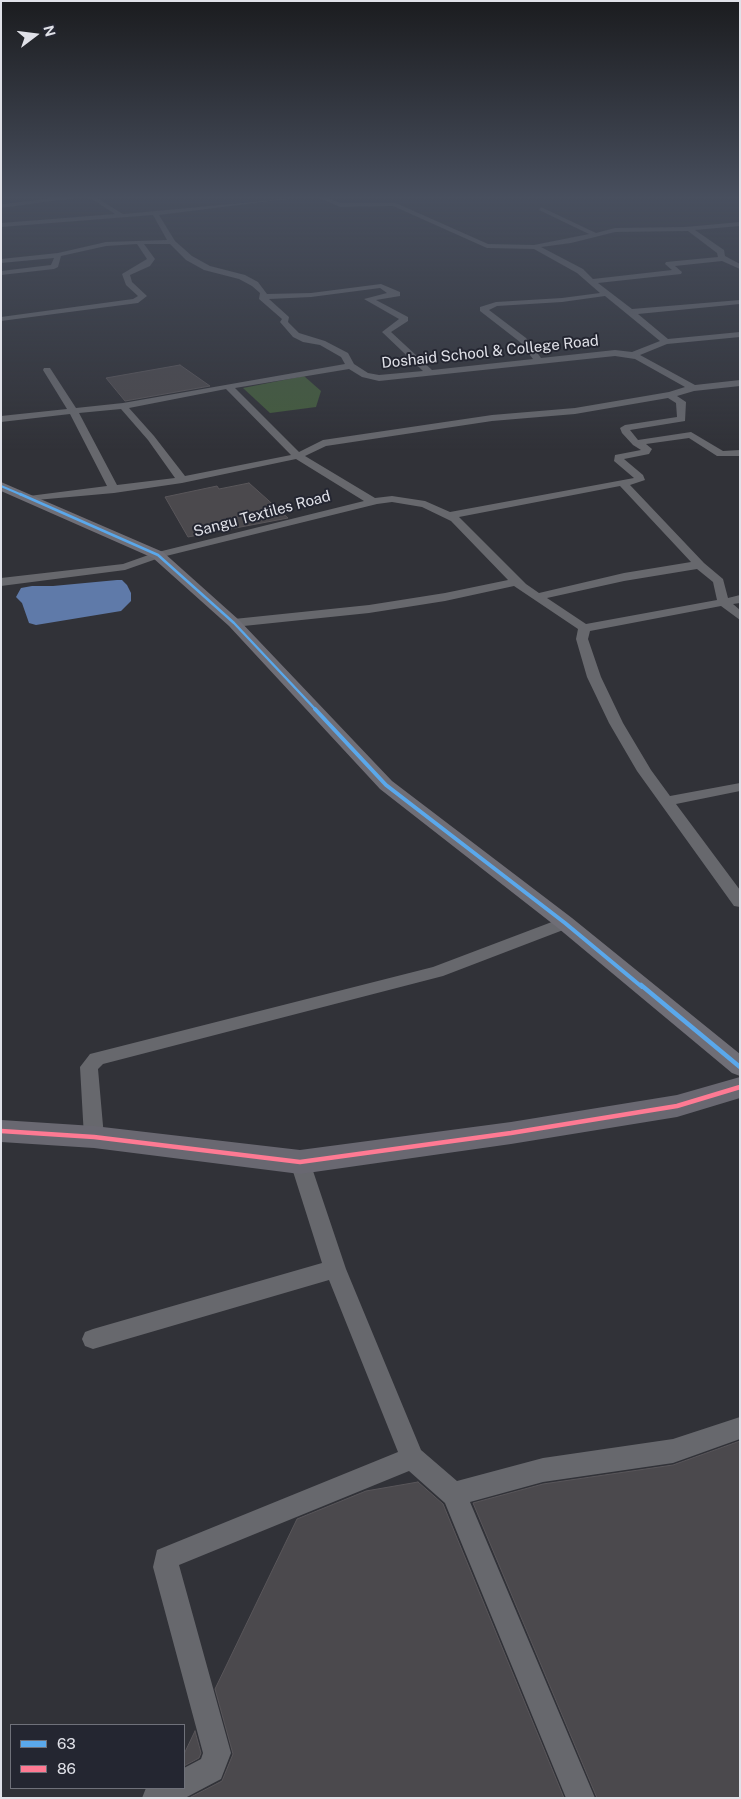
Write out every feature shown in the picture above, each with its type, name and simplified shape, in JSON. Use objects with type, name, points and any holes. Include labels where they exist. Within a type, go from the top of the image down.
[{"type":"highway","points":[[1,1131],[94,1137],[300,1162],[511,1133],[677,1106],[740,1087]]},
{"type":"main road","points":[[1,486],[158,555],[234,623],[386,785],[565,923],[740,1067]]},
{"type":"street","points":[[1,319],[135,301],[143,296],[129,282]]},
{"type":"street","name":"Doshaid School & College Road","points":[[250,282],[262,289],[264,295],[262,297],[282,314],[286,319],[284,322],[296,335],[322,343],[345,355],[350,366],[372,378],[432,374],[615,353],[632,355],[693,388]]},
{"type":"street","points":[[590,282],[631,312],[666,342]]},
{"type":"street","points":[[262,297],[311,294],[381,286],[396,295],[368,299],[406,319],[386,332],[432,374]]},
{"type":"street","points":[[539,362],[523,340],[483,309],[496,304],[562,300],[606,294]]},
{"type":"street","points":[[631,312],[740,302]]},
{"type":"street","points":[[632,355],[666,342],[740,334]]},
{"type":"street","points":[[1,419],[123,406],[289,375],[350,366]]},
{"type":"street","points":[[47,370],[73,411],[114,490]]},
{"type":"street","points":[[29,499],[114,490],[182,480],[298,456],[323,443],[492,418],[575,411],[670,395],[693,388],[709,388],[739,383]]},
{"type":"street","points":[[229,387],[298,456],[373,502]]},
{"type":"street","points":[[448,516],[640,480],[639,477],[618,461],[619,457],[645,452],[647,449],[636,443],[625,431],[625,428],[682,419],[681,402],[670,395]]},
{"type":"street","points":[[123,406],[151,438],[182,480]]},
{"type":"street","points":[[636,443],[691,434],[721,454],[740,453]]},
{"type":"street","points":[[622,483],[700,565],[719,580],[723,602],[740,616]]},
{"type":"street","name":"Sangu Textiles Road","points":[[1,582],[125,566],[158,555],[373,502],[392,499],[425,504],[455,519],[522,587],[584,628]]},
{"type":"street","points":[[537,597],[624,577],[677,567],[700,565]]},
{"type":"street","points":[[234,623],[369,609],[446,597],[510,583]]},
{"type":"street","points":[[740,599],[584,628],[582,639],[594,676],[616,723],[644,771],[740,902]]},
{"type":"street","points":[[666,801],[740,788]]},
{"type":"street","points":[[94,1137],[89,1067],[97,1059],[437,972],[565,923]]},
{"type":"street","points":[[300,1162],[335,1269],[412,1458],[454,1494],[581,1798]]},
{"type":"street","points":[[93,1339],[335,1269]]},
{"type":"street","points":[[454,1494],[543,1470],[674,1451],[740,1428]]},
{"type":"street","points":[[185,1782],[211,1769],[217,1753],[166,1567],[166,1559],[172,1554],[412,1458]]},
{"type":"street","points":[[156,1798],[173,1789]]},
{"type":"green space","points":[[304,376],[321,391],[316,407],[270,413],[243,388]]},
{"type":"water","points":[[122,580],[131,593],[131,601],[121,611],[36,625],[29,623],[22,603],[16,597],[21,588],[32,586]]},
{"type":"building","points":[[180,365],[210,386],[125,401],[106,378]]},
{"type":"building","points":[[249,483],[288,518],[188,537],[165,497],[217,486],[219,489]]},
{"type":"building","points":[[740,1441],[740,1798],[597,1798],[473,1503],[543,1484],[673,1465]]},
{"type":"building","points":[[418,1482],[443,1504],[564,1798],[189,1798],[222,1781],[233,1754],[215,1689],[297,1519],[366,1491]]},
{"type":"building","points":[[195,1731],[201,1753],[199,1758],[185,1765],[185,1752]]},
{"type":"transit line","name":"63","points":[[1,486],[158,555],[234,623],[386,785],[565,923],[740,1067]]},
{"type":"transit line","name":"86","points":[[1,1131],[94,1137],[300,1162],[511,1133],[677,1106],[740,1087]]}]
